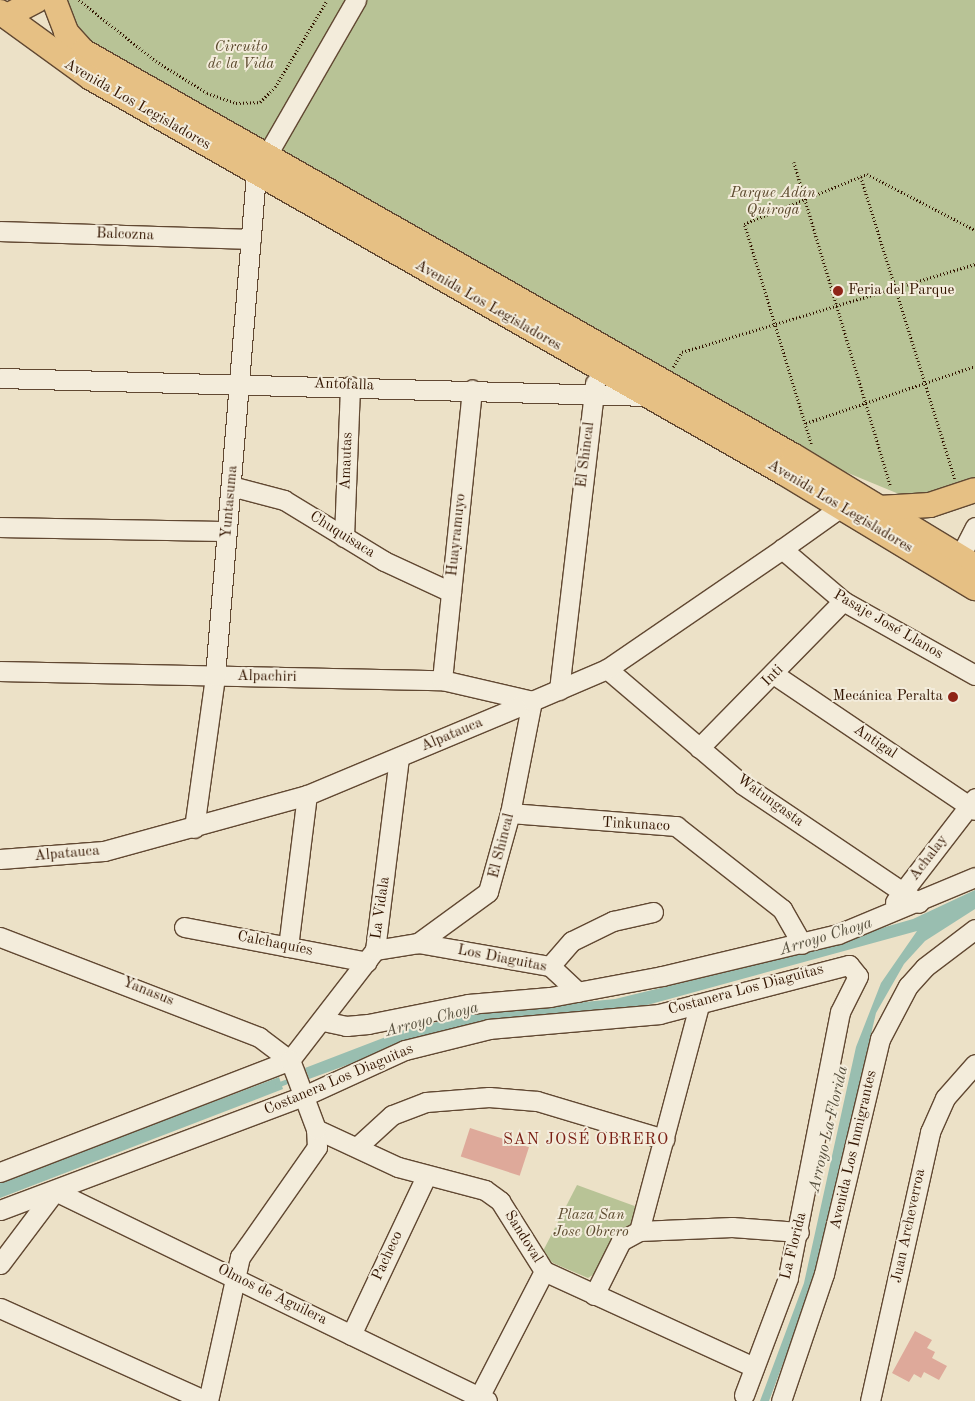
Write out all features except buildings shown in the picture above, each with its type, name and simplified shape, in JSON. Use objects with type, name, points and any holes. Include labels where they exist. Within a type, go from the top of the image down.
[{"type":"main road","points":[[3,17],[37,0]]},
{"type":"main road","name":"Avenida Los Legisladores","points":[[54,0],[66,32],[83,51],[261,165],[645,396],[846,499],[962,565]]},
{"type":"main road","name":"Avenida Los Legisladores","points":[[3,17],[58,58],[261,165],[689,397],[846,499],[879,508],[962,565],[975,588]]},
{"type":"main road","points":[[879,508],[930,505],[965,485]]},
{"type":"street","points":[[261,165],[356,0]]},
{"type":"street","name":"Yuntasuma","points":[[194,828],[215,676],[251,240],[261,165]]},
{"type":"street","name":"Balcozna","points":[[0,231],[251,240]]},
{"type":"street","name":"El Shincal","points":[[559,690],[593,394],[598,369]]},
{"type":"street","name":"Antofalla","points":[[0,378],[239,382],[689,397]]},
{"type":"street","name":"Amautas","points":[[344,537],[350,386]]},
{"type":"street","name":"Huayramuyo","points":[[442,680],[472,390]]},
{"type":"street","name":"Chuquisaca","points":[[231,486],[284,500],[344,537],[451,592]]},
{"type":"street","name":"Alpatauca","points":[[0,859],[104,851],[194,828],[307,795],[559,690],[607,669],[782,549],[846,499]]},
{"type":"street","points":[[0,526],[227,531]]},
{"type":"street","points":[[962,565],[975,527]]},
{"type":"street","name":"Pasaje José Llanos","points":[[782,549],[843,601],[975,675]]},
{"type":"street","name":"Inti","points":[[699,748],[775,674],[843,601]]},
{"type":"street","name":"Watungasta","points":[[607,669],[742,784],[919,903]]},
{"type":"street","name":"Alpachiri","points":[[0,671],[442,680],[532,701]]},
{"type":"street","name":"Antigal","points":[[775,674],[973,805]]},
{"type":"street","name":"El Shincal","points":[[371,956],[418,943],[488,892],[510,813],[532,701]]},
{"type":"street","name":"La Vidala","points":[[296,1077],[324,1021],[371,956],[399,758]]},
{"type":"street","points":[[288,947],[307,795]]},
{"type":"street","name":"Achalay","points":[[883,917],[973,805]]},
{"type":"street","name":"Tinkunaco","points":[[510,813],[676,826],[782,909],[802,944]]},
{"type":"street","points":[[324,1021],[346,1026],[368,1024],[468,1004],[578,992],[802,944],[883,917],[919,903],[975,877]]},
{"type":"street","points":[[550,966],[572,941],[613,921],[653,912]]},
{"type":"street","name":"Calchaquíes","points":[[184,927],[288,947],[371,956]]},
{"type":"street","name":"Avenida Los Inmigrantes","points":[[781,1401],[824,1274],[880,1039],[908,986],[925,967],[975,929]]},
{"type":"street","name":"Yanasus","points":[[0,937],[259,1037],[296,1077]]},
{"type":"street","name":"Los Diaguitas","points":[[418,943],[550,966],[578,992]]},
{"type":"street","name":"La Florida","points":[[744,1395],[788,1278],[840,1012],[858,976],[849,965],[836,966]]},
{"type":"street","name":"Costanera Los Diaguitas","points":[[0,1210],[55,1191],[296,1077],[489,1029],[619,1020],[699,1006],[836,966]]},
{"type":"street","points":[[639,1231],[699,1006]]},
{"type":"street","name":"Juan Archeverroa","points":[[870,1401],[930,1132],[946,1098],[975,1064]]},
{"type":"street","points":[[0,1172],[296,1077],[316,1129],[317,1147],[311,1160],[240,1257],[234,1276],[207,1401],[0,1308]]},
{"type":"street","points":[[357,1147],[392,1115],[426,1102],[489,1097],[536,1101],[664,1139]]},
{"type":"street","name":"Sandoval","points":[[316,1129],[426,1176],[485,1190],[500,1201],[544,1272],[754,1367]]},
{"type":"street","name":"Pacheco","points":[[351,1335],[426,1176]]},
{"type":"street","points":[[0,1264],[55,1191]]},
{"type":"street","name":"Olmos de Aguilera","points":[[55,1191],[234,1276],[481,1400]]},
{"type":"street","points":[[594,1295],[621,1242],[639,1231],[732,1227],[798,1232]]},
{"type":"street","points":[[481,1400],[544,1272]]},
{"type":"path","points":[[81,0],[156,61],[207,93],[236,103],[260,102],[275,87],[327,0]]},
{"type":"path","points":[[794,162],[892,487]]},
{"type":"path","points":[[812,446],[744,224],[867,174],[975,230]]},
{"type":"path","points":[[861,177],[925,383],[965,485]]},
{"type":"path","points":[[673,368],[682,352],[975,264]]},
{"type":"path","points":[[805,423],[975,366]]},
{"type":"green space","name":"Parque Adán Quiroga","points":[[66,0],[975,0],[975,478],[966,485],[911,499],[819,461],[96,48],[75,22]]},
{"type":"green space","name":"Plaza San Jose Obrero","points":[[577,1185],[640,1208],[634,1227],[600,1270],[588,1278],[553,1263],[542,1253]]},
{"type":"shaded area","points":[[975,890],[975,909],[925,941],[904,964],[876,1013],[812,1286],[769,1401],[760,1401],[804,1283],[856,1047],[881,983],[917,931],[618,1013],[407,1043],[309,1079],[305,1068],[404,1030],[474,1013],[615,999],[743,968],[913,919]]},
{"type":"shaded area","points":[[279,1077],[283,1089],[0,1198],[0,1182]]},
{"type":"waterway","name":"Arroyo Choya","points":[[277,1085],[293,1079]]},
{"type":"place","name":"Feria del Parque","points":[[838,291]]},
{"type":"place","name":"Mecánica Peralta","points":[[953,697]]},
{"type":"district","name":"SAN JOSÉ OBRERO","points":[[586,1140]]},
{"type":"park label","name":"Circuito de la Vida","points":[[241,56]]},
{"type":"water label","name":"Arroyo La Florida","points":[[829,1129]]}]
